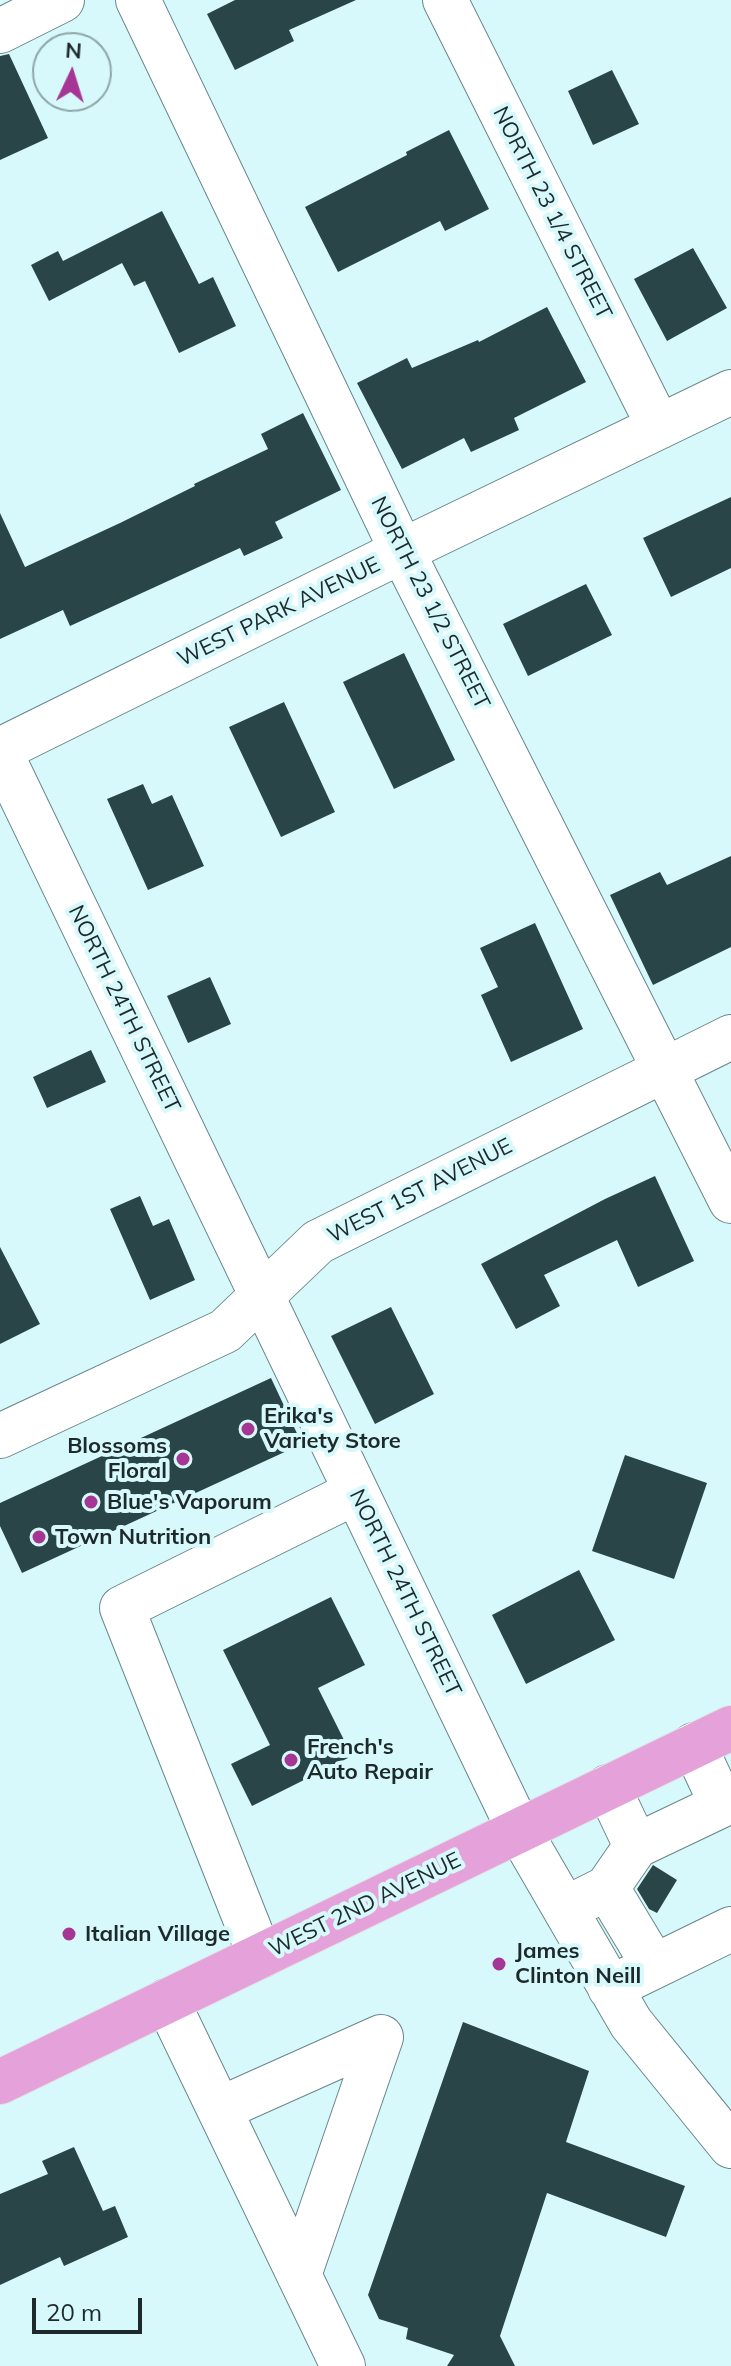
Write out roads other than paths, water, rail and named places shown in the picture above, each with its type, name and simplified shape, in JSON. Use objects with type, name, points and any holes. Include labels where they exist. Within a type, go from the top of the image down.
[{"type":"main road","name":"WEST 2ND AVENUE","points":[[0,2082],[713,1737]]},
{"type":"street","points":[[0,31],[62,0]]},
{"type":"street","name":"NORTH 23 1/2 STREET","points":[[138,0],[402,551],[731,1201]]},
{"type":"street","name":"NORTH 23 1/4 STREET","points":[[445,0],[659,427]]},
{"type":"street","name":"WEST PARK AVENUE","points":[[0,751],[731,392]]},
{"type":"street","name":"NORTH 24TH STREET","points":[[0,751],[14,819],[262,1297],[519,1830],[631,2023],[731,2146]]},
{"type":"street","name":"WEST 1ST AVENUE","points":[[0,1436],[225,1331],[318,1242],[731,1037]]},
{"type":"street","points":[[260,1956],[122,1608],[356,1492]]},
{"type":"street","points":[[565,1909],[607,1888],[636,1846],[726,1816],[713,1737]]},
{"type":"street","points":[[608,1787],[636,1846]]},
{"type":"street","points":[[607,1888],[654,1966]]},
{"type":"street","points":[[610,1988],[731,1929]]},
{"type":"street","points":[[167,2001],[343,2366]]},
{"type":"street","points":[[220,2109],[381,2037],[299,2275]]},
{"type":"place","name":"Erika's Variety Store","points":[[248,1429]]},
{"type":"place","name":"Blossoms Floral","points":[[183,1459]]},
{"type":"place","name":"Blue's Vaporum","points":[[91,1502]]},
{"type":"place","name":"Town Nutrition","points":[[39,1537]]},
{"type":"place","name":"French's Auto Repair","points":[[291,1760]]},
{"type":"place","name":"Italian Village","points":[[69,1934]]},
{"type":"place","name":"James Clinton Neill","points":[[499,1964]]}]
